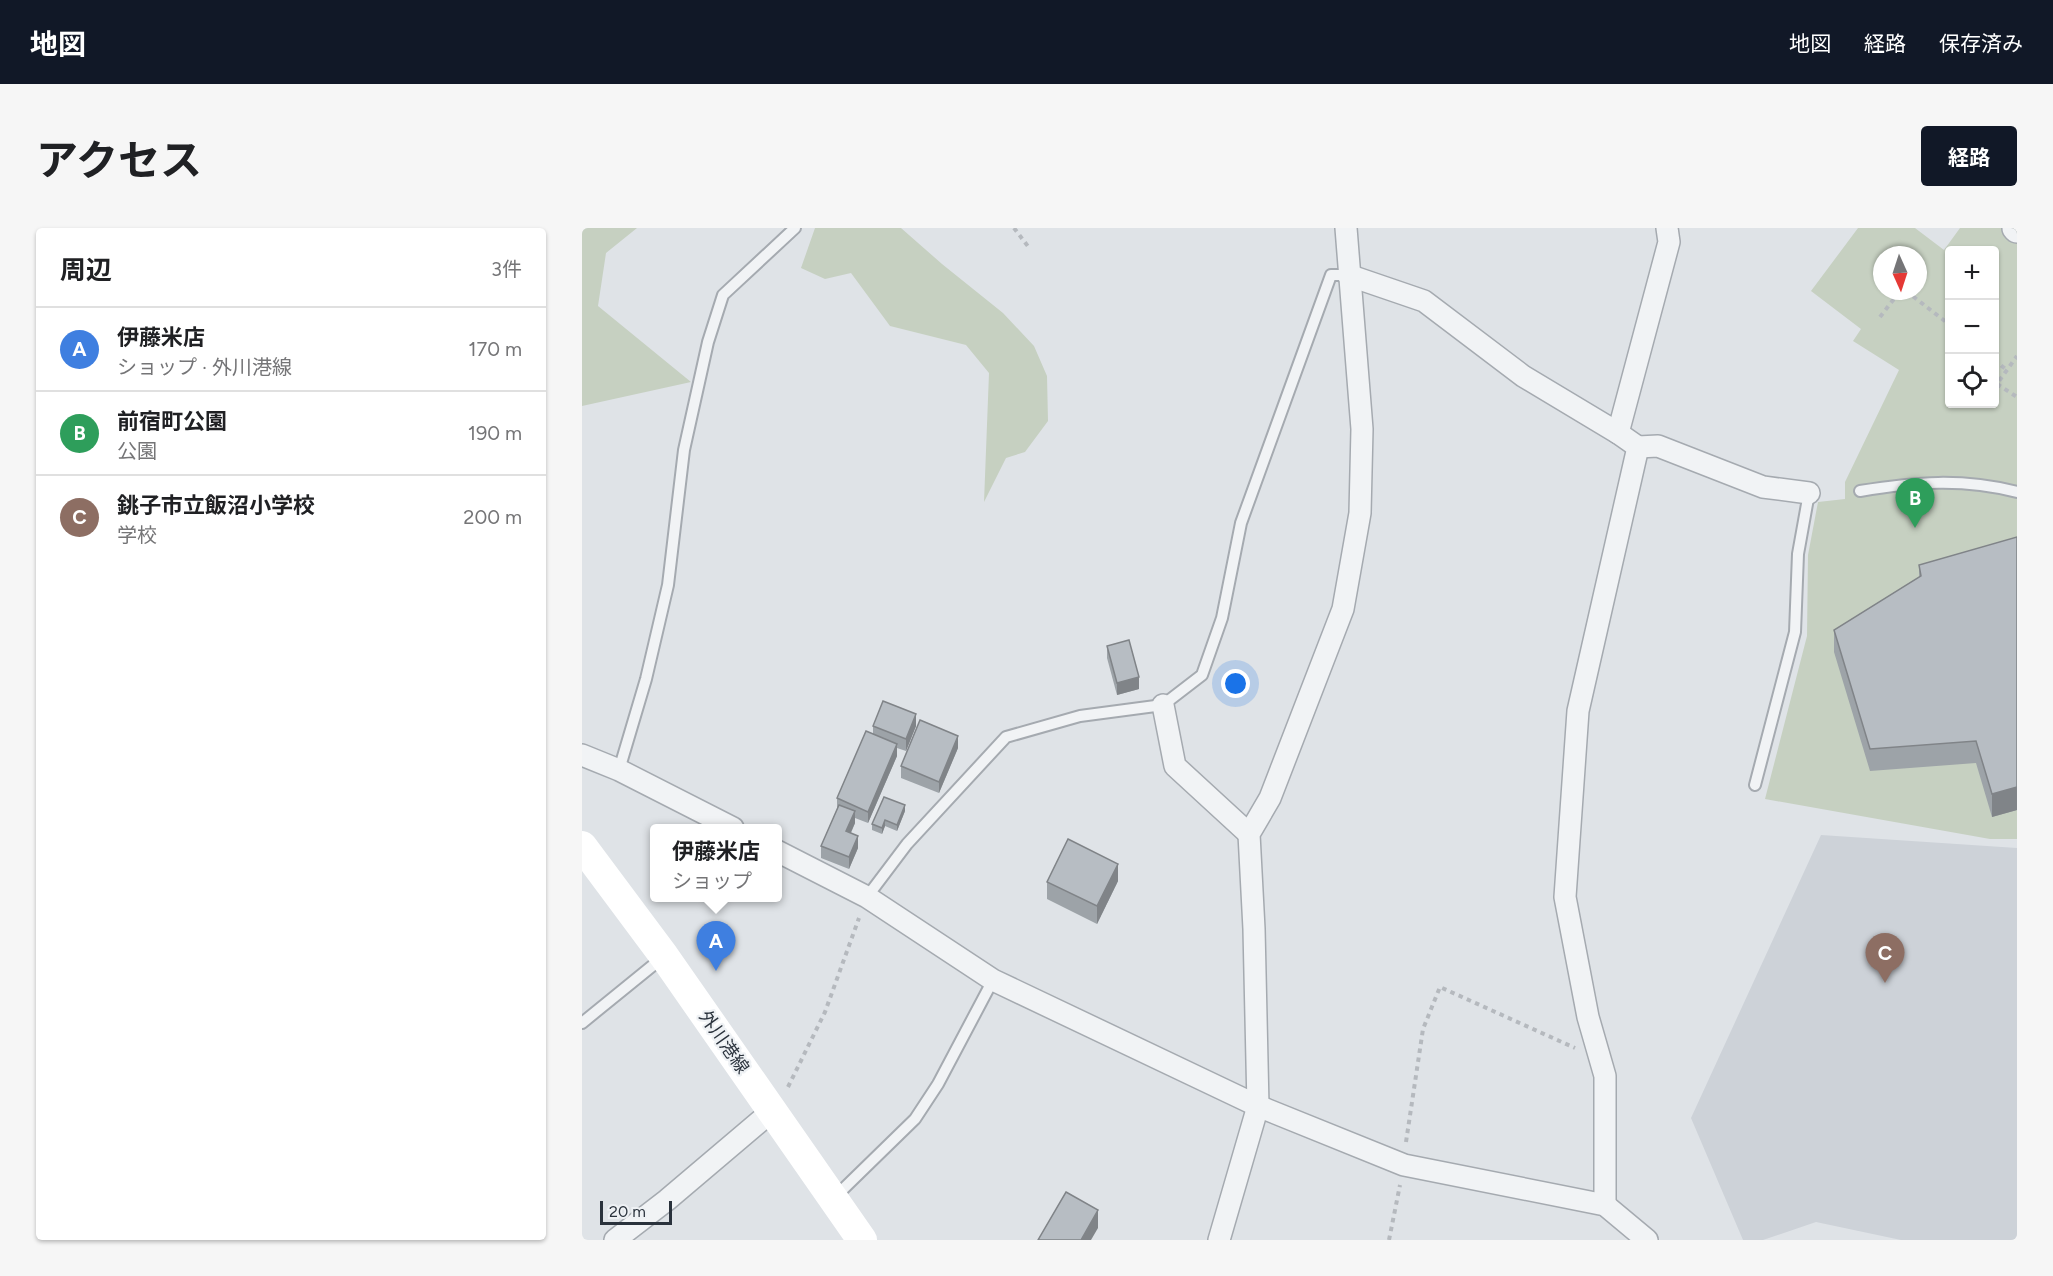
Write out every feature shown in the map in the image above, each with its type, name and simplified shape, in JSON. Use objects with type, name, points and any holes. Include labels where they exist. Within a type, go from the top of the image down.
[{"type":"main road","name":"外川港線","points":[[582,846],[664,956],[862,1240]]},
{"type":"street","points":[[1219,1240],[1258,1106],[1254,929],[1249,834],[1270,798],[1343,609],[1360,513],[1362,429],[1346,228]]},
{"type":"street","points":[[1618,433],[1669,242],[1667,228]]},
{"type":"street","points":[[1348,275],[1424,301],[1523,376],[1638,447],[1658,446],[1763,487],[1809,493]]},
{"type":"street","points":[[1605,1205],[1605,1076],[1588,1017],[1565,897],[1578,711],[1638,447]]},
{"type":"street","points":[[1163,705],[1175,766],[1249,834]]},
{"type":"street","points":[[582,755],[620,770],[725,824]]},
{"type":"street","points":[[782,854],[867,897],[993,980],[1258,1106],[1404,1165],[1605,1205],[1647,1240]]},
{"type":"street","points":[[615,1240],[667,1200],[772,1111]]},
{"type":"lane","points":[[620,770],[646,679],[668,585],[684,450],[708,342],[723,295],[795,228]]},
{"type":"lane","points":[[867,897],[907,844],[1006,736],[1080,716],[1163,705],[1202,675],[1222,618],[1241,523],[1331,275],[1348,275]]},
{"type":"lane","points":[[1860,491],[1925,482],[1954,482],[2017,492]]},
{"type":"lane","points":[[1755,784],[1795,632],[1798,554],[1809,493]]},
{"type":"lane","points":[[582,1023],[664,956]]},
{"type":"lane","points":[[833,1199],[915,1119],[938,1084],[993,980]]},
{"type":"path","points":[[1014,228],[1030,249]]},
{"type":"path","points":[[1880,317],[1893,300]]},
{"type":"path","points":[[1918,300],[1945,321]]},
{"type":"path","points":[[1999,382],[2016,358]]},
{"type":"path","points":[[1999,363],[2007,370]]},
{"type":"path","points":[[1999,388],[2017,398]]},
{"type":"path","points":[[772,1111],[783,1097],[825,1012],[867,897]]},
{"type":"path","points":[[1389,1240],[1404,1165],[1423,1029],[1440,987],[1600,1059]]},
{"type":"shaded area","points":[[1821,835],[2017,848],[2017,1240],[1901,1240],[1816,1222],[1763,1240],[1743,1240],[1691,1118]]},
{"type":"green space","points":[[582,228],[637,228],[606,253],[598,306],[691,382],[582,406]]},
{"type":"green space","points":[[815,228],[901,228],[1003,313],[1034,346],[1047,376],[1048,421],[1025,452],[1006,458],[984,502],[989,373],[966,345],[890,326],[851,273],[825,279],[801,268]]},
{"type":"green space","points":[[1858,228],[1915,228],[1945,249],[1945,408],[1999,408],[1999,246],[1947,246],[1960,228],[2017,228],[2017,839],[1990,839],[1765,799],[1807,636],[1808,555],[1818,502],[1845,499],[1845,482],[1899,370],[1853,341],[1861,329],[1811,291]]},
{"type":"building","points":[[2017,537],[2017,787],[1992,794],[1976,741],[1870,749],[1834,630],[1921,576],[1919,565]]},
{"type":"building","points":[[1129,640],[1139,677],[1117,683],[1107,646]]},
{"type":"building","points":[[883,701],[916,714],[906,739],[873,726]]},
{"type":"building","points":[[920,720],[958,736],[939,782],[901,766]]},
{"type":"building","points":[[866,731],[897,744],[868,812],[837,798]]},
{"type":"building","points":[[884,797],[905,805],[897,825],[885,820],[882,828],[872,824]]},
{"type":"building","points":[[839,805],[855,811],[846,831],[858,836],[849,857],[821,846]]},
{"type":"building","points":[[1068,839],[1118,864],[1097,906],[1047,882]]},
{"type":"building","points":[[1066,1192],[1098,1210],[1081,1240],[1038,1240]]},
{"type":"place","name":"前宿町公園","points":[[1915,528]]},
{"type":"place","name":"伊藤米店","points":[[716,971]]},
{"type":"place","name":"銚子市立飯沼小学校","points":[[1885,983]]}]
